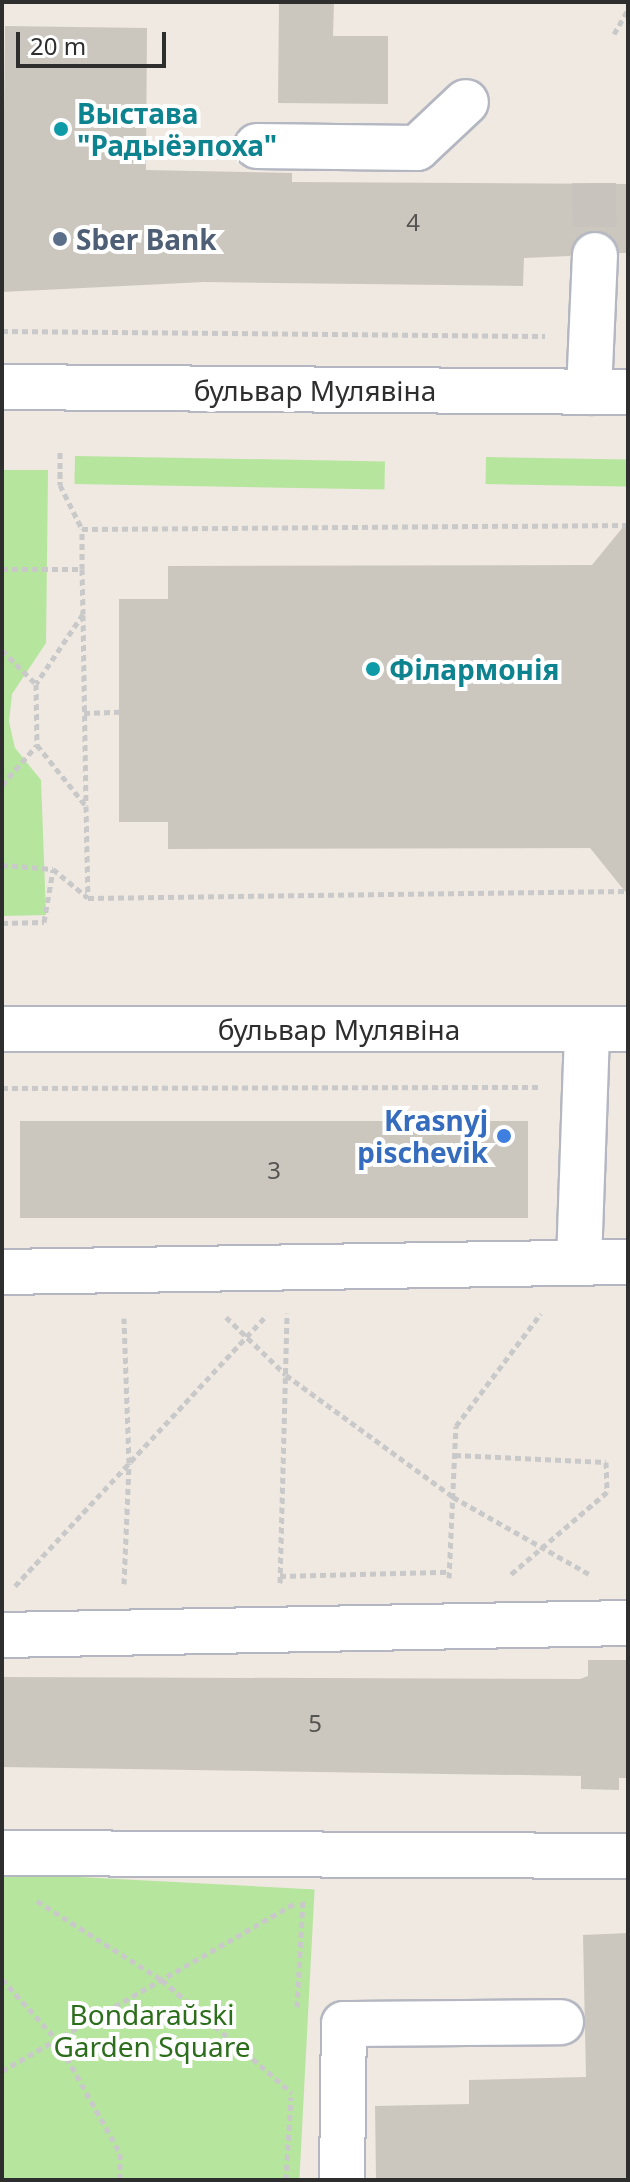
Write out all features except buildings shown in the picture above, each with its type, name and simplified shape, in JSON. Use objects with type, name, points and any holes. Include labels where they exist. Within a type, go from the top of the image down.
[{"type":"street","points":[[257,146],[417,148],[466,102]]},
{"type":"street","points":[[595,255],[590,336],[609,392]]},
{"type":"street","name":"бульвар Мулявіна","points":[[2,387],[609,392]]},
{"type":"street","name":"бульвар Мулявіна","points":[[2,1029],[607,1029]]},
{"type":"street","points":[[579,1262],[585,1086],[607,1029]]},
{"type":"street","points":[[2,1272],[169,1268],[301,1278],[628,1262]]},
{"type":"street","points":[[2,1635],[628,1623]]},
{"type":"street","points":[[2,1853],[628,1856]]},
{"type":"street","points":[[342,2180],[344,2024],[561,2022]]},
{"type":"path","points":[[614,34],[628,10]]},
{"type":"path","points":[[2,331],[590,336]]},
{"type":"path","points":[[60,452],[60,485],[82,529],[88,898]]},
{"type":"path","points":[[82,529],[628,525]]},
{"type":"path","points":[[2,569],[82,569]]},
{"type":"path","points":[[83,614],[36,684],[37,745],[86,806]]},
{"type":"path","points":[[2,650],[36,684]]},
{"type":"path","points":[[84,713],[119,712]]},
{"type":"path","points":[[2,785],[37,745]]},
{"type":"path","points":[[2,865],[53,869],[88,898],[628,891]]},
{"type":"path","points":[[2,923],[44,922],[53,869]]},
{"type":"path","points":[[2,1088],[585,1086]]},
{"type":"path","points":[[447,1627],[456,1426],[579,1262]]},
{"type":"path","points":[[169,1268],[248,1336],[286,1375],[453,1497],[592,1575]]},
{"type":"path","points":[[122,1269],[129,1463],[122,1633]]},
{"type":"path","points":[[13,1588],[301,1278]]},
{"type":"path","points":[[278,1630],[286,1375],[301,1278]]},
{"type":"path","points":[[455,1455],[606,1462],[607,1492],[507,1578]]},
{"type":"path","points":[[280,1576],[449,1572]]},
{"type":"path","points":[[29,1896],[162,1980],[292,2093]]},
{"type":"path","points":[[296,2018],[303,1899]]},
{"type":"path","points":[[2,2071],[303,1899],[318,1899]]},
{"type":"path","points":[[2,1979],[57,2040],[120,2153],[120,2180]]},
{"type":"path","points":[[286,2180],[292,2078]]},
{"type":"green space","points":[[75,456],[385,461],[384,489],[75,484]]},
{"type":"green space","points":[[486,457],[628,459],[628,486],[486,484]]},
{"type":"green space","points":[[2,470],[48,470],[46,643],[12,694],[9,722],[15,748],[41,780],[46,915],[2,916]]},
{"type":"green space","name":"Bondaraŭski Garden Square","points":[[2,1873],[315,1889],[299,2180],[2,2180]]},
{"type":"tunnel","points":[[594,183],[595,255]]},
{"type":"place","name":"Выстава \"Радыёэпоха\"","points":[[61,129]]},
{"type":"place","name":"Sber Bank","points":[[60,239]]},
{"type":"place","name":"Філармонія","points":[[373,669]]},
{"type":"place","name":"Krasnyj pischevik","points":[[504,1136]]}]
